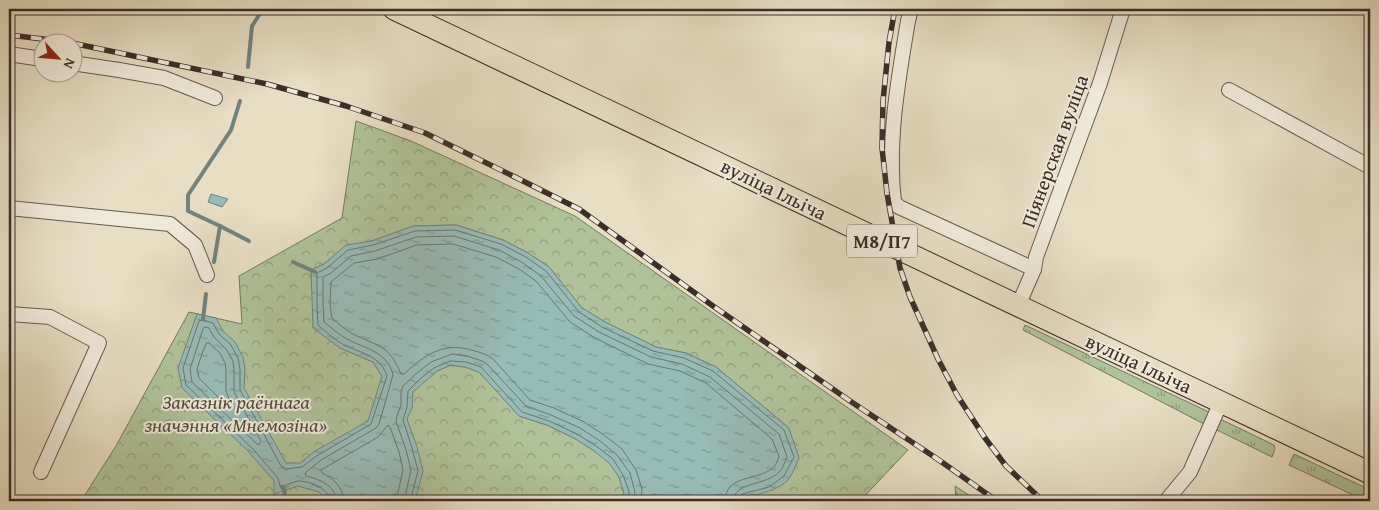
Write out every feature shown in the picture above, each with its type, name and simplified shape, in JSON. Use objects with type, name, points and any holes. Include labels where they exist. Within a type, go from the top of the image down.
[{"type":"main road","name":"вуліца Ільіча","points":[[394,9],[1370,473]]},
{"type":"street","points":[[911,9],[895,102],[891,182],[894,202],[899,208],[1034,269]]},
{"type":"street","name":"Піянерская вуліца","points":[[1018,306],[1034,269],[1100,82],[1123,9]]},
{"type":"street","points":[[9,54],[32,57]]},
{"type":"street","points":[[82,64],[164,78],[215,98]]},
{"type":"street","points":[[1230,90],[1370,166]]},
{"type":"street","points":[[9,208],[170,224],[195,244],[207,275]]},
{"type":"street","points":[[9,314],[50,317],[99,343],[41,472]]},
{"type":"street","points":[[1166,501],[1190,472],[1221,402]]},
{"type":"green space","name":"Заказнік раённага значэння «Мнемозіна»","points":[[356,121],[411,141],[575,216],[908,450],[860,501],[740,501],[747,498],[789,428],[716,367],[686,353],[656,347],[605,322],[582,308],[549,267],[528,253],[503,240],[456,225],[414,226],[372,241],[346,246],[324,264],[311,270],[312,282],[340,348],[373,362],[382,376],[412,392],[437,371],[451,365],[479,372],[519,416],[547,425],[574,438],[610,463],[619,477],[624,493],[620,501],[81,501],[116,446],[189,312],[242,324],[239,276],[342,218]]},
{"type":"green space","points":[[1025,325],[1211,413],[1206,425],[1023,330]]},
{"type":"green space","points":[[1220,419],[1274,445],[1275,449],[1272,457],[1215,429]]},
{"type":"green space","points":[[1294,454],[1370,490],[1370,501],[1366,501],[1289,465]]},
{"type":"green space","points":[[955,486],[978,501],[956,501]]},
{"type":"water","points":[[211,194],[228,199],[222,207],[208,202]]},
{"type":"water","points":[[456,225],[503,240],[528,253],[549,267],[582,308],[605,322],[656,347],[686,353],[716,367],[789,428],[799,458],[788,480],[777,488],[740,501],[620,501],[624,493],[619,477],[609,463],[593,450],[547,425],[519,416],[479,372],[451,365],[437,371],[413,392],[412,408],[407,419],[423,471],[415,501],[327,501],[319,492],[298,486],[274,494],[274,481],[249,452],[182,388],[178,368],[197,314],[216,318],[223,331],[235,342],[243,357],[245,369],[244,388],[286,463],[300,463],[315,451],[368,421],[382,376],[373,362],[340,348],[313,328],[311,270],[324,264],[346,245],[372,241],[413,226]]},
{"type":"waterway","points":[[248,67],[252,26],[263,9]]},
{"type":"waterway","points":[[214,262],[220,226],[188,211],[188,195],[231,130],[240,101]]},
{"type":"waterway","points":[[220,226],[249,241]]},
{"type":"waterway","points":[[293,262],[315,272]]},
{"type":"waterway","points":[[203,319],[206,294]]},
{"type":"waterway","points":[[282,487],[285,491],[283,501]]},
{"type":"railway","points":[[895,9],[889,42],[883,101],[882,148],[887,193],[900,268],[910,297],[938,359],[957,395],[1006,466],[1043,501]]},
{"type":"railway","points":[[9,35],[32,38]]},
{"type":"railway","points":[[82,45],[267,84],[346,106],[425,133],[515,177],[579,209],[713,306],[997,501]]}]
